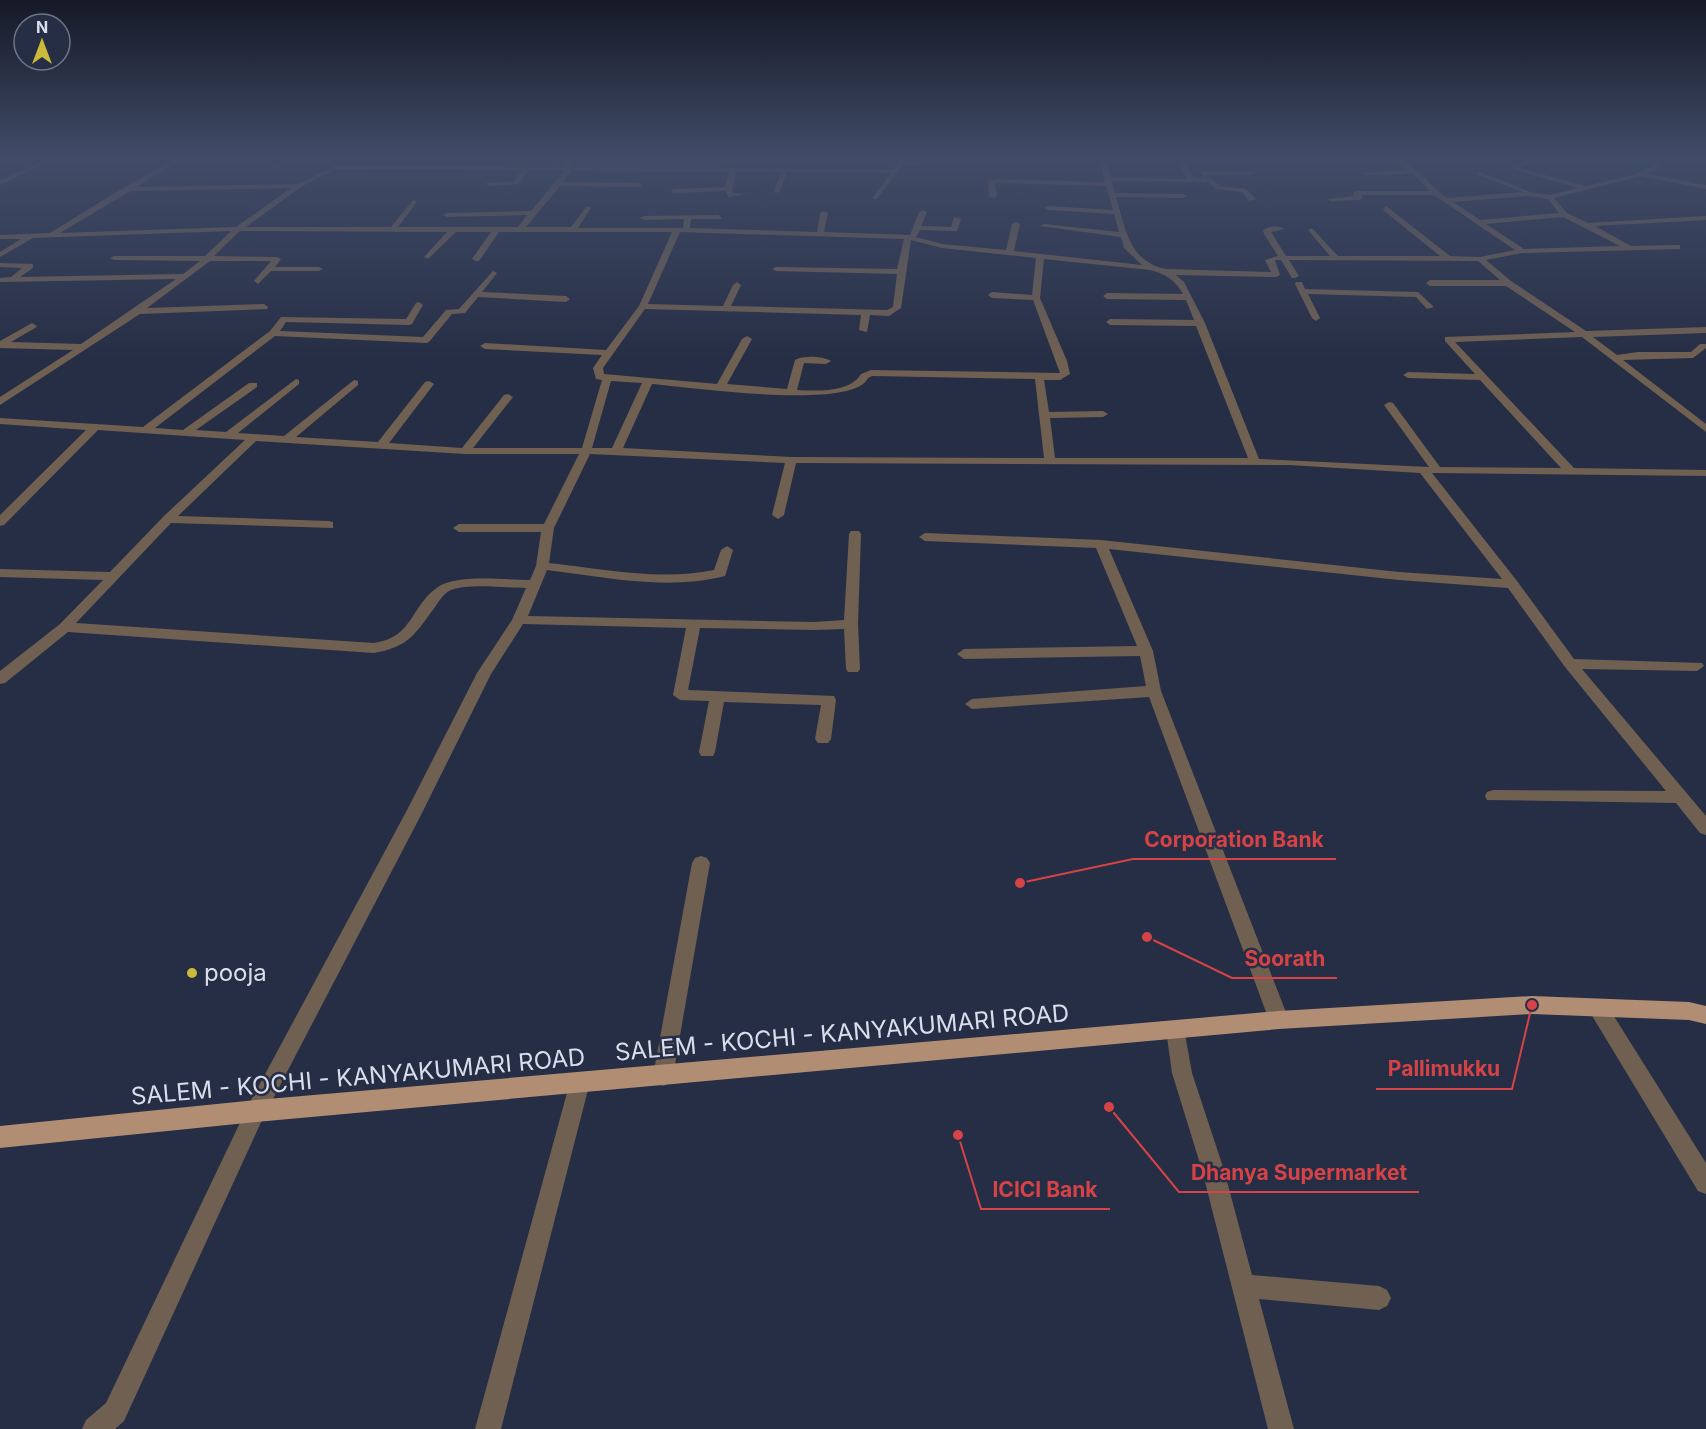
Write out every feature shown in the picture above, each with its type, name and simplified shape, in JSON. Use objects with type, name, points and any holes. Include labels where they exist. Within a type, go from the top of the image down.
[{"type":"main road","name":"SALEM - KOCHI - KANYAKUMARI ROAD","points":[[0,1137],[256,1111],[1279,1020],[1532,1005],[1698,1013]]},
{"type":"street","points":[[51,235],[66,226]]},
{"type":"street","points":[[0,402],[80,347],[138,311],[206,260],[243,226]]},
{"type":"street","points":[[393,229],[395,226]]},
{"type":"street","points":[[519,230],[522,226]]},
{"type":"street","points":[[573,230],[576,226]]},
{"type":"street","points":[[684,226],[643,306],[598,368],[599,377],[812,394],[849,388],[861,383],[864,376],[871,373],[1060,377],[1065,374],[1062,361],[1036,298],[1040,258]]},
{"type":"street","points":[[820,234],[822,226]]},
{"type":"street","points":[[643,306],[889,313],[897,308],[901,272],[910,237],[917,228],[954,229],[955,226]]},
{"type":"street","points":[[1009,254],[1016,226]]},
{"type":"street","points":[[1044,226],[1124,235]]},
{"type":"street","points":[[1121,226],[1127,246],[1150,268]]},
{"type":"street","points":[[1408,226],[1448,259]]},
{"type":"street","points":[[1484,226],[1522,251]]},
{"type":"street","points":[[1588,226],[1629,248]]},
{"type":"street","points":[[0,237],[238,229],[879,233],[910,237],[942,246],[1150,268],[1167,272],[1295,276]]},
{"type":"street","points":[[1281,229],[1267,230],[1304,291],[1316,318]]},
{"type":"street","points":[[428,257],[453,230]]},
{"type":"street","points":[[476,258],[496,230]]},
{"type":"street","points":[[1312,230],[1336,258]]},
{"type":"street","points":[[0,255],[31,236]]},
{"type":"street","points":[[1276,275],[1269,260],[1282,258],[1480,259],[1522,251],[1677,247]]},
{"type":"street","points":[[114,258],[206,260],[278,258],[258,281]]},
{"type":"street","points":[[1480,259],[1508,283],[1584,334],[1706,429]]},
{"type":"street","points":[[0,265],[30,266],[15,277]]},
{"type":"street","points":[[776,268],[901,272]]},
{"type":"street","points":[[268,269],[320,269]]},
{"type":"street","points":[[1167,272],[1180,282],[1189,297],[1255,463]]},
{"type":"street","points":[[273,333],[426,340],[449,312],[462,311],[493,273]]},
{"type":"street","points":[[0,280],[185,276]]},
{"type":"street","points":[[1430,283],[1508,283]]},
{"type":"street","points":[[726,308],[737,285]]},
{"type":"street","points":[[1304,291],[1418,295],[1430,307]]},
{"type":"street","points":[[476,294],[566,299]]},
{"type":"street","points":[[992,295],[1036,298]]},
{"type":"street","points":[[1107,296],[1189,297]]},
{"type":"street","points":[[146,430],[273,333],[284,319],[409,322],[419,305]]},
{"type":"street","points":[[138,311],[264,307]]},
{"type":"street","points":[[864,330],[866,313]]},
{"type":"street","points":[[1110,322],[1201,324]]},
{"type":"street","points":[[0,345],[32,326]]},
{"type":"street","points":[[1571,472],[1448,339],[1706,330]]},
{"type":"street","points":[[720,386],[747,339]]},
{"type":"street","points":[[0,345],[80,347]]},
{"type":"street","points":[[485,346],[611,353]]},
{"type":"street","points":[[1613,358],[1638,355],[1693,355],[1703,346]]},
{"type":"street","points":[[791,393],[800,360],[826,361]]},
{"type":"street","points":[[1408,375],[1483,376]]},
{"type":"street","points":[[1039,376],[1050,462]]},
{"type":"street","points":[[95,1429],[115,1412],[256,1111],[413,815],[484,673],[519,620],[542,566],[548,528],[586,451],[607,379]]},
{"type":"street","points":[[616,451],[650,380]]},
{"type":"street","points":[[227,437],[296,382]]},
{"type":"street","points":[[285,441],[354,383]]},
{"type":"street","points":[[381,446],[429,384]]},
{"type":"street","points":[[185,433],[253,385]]},
{"type":"street","points":[[465,451],[508,397]]},
{"type":"street","points":[[1389,405],[1429,470],[1570,664],[1706,828]]},
{"type":"street","points":[[1044,415],[1103,414]]},
{"type":"street","points":[[0,421],[465,451],[616,451],[791,460],[1289,462],[1429,470],[1706,473]]},
{"type":"street","points":[[0,522],[96,426]]},
{"type":"street","points":[[1,677],[65,627],[168,519],[252,439]]},
{"type":"street","points":[[778,515],[791,460]]},
{"type":"street","points":[[168,519],[329,525]]},
{"type":"street","points":[[459,528],[548,528]]},
{"type":"street","points":[[853,669],[851,624],[855,534]]},
{"type":"street","points":[[925,537],[1101,544],[1400,576],[1512,584]]},
{"type":"street","points":[[1101,544],[1146,651],[1155,691],[1279,1020]]},
{"type":"street","points":[[542,566],[659,577],[709,576],[720,573],[727,550]]},
{"type":"street","points":[[0,573],[115,576]]},
{"type":"street","points":[[65,627],[374,648],[393,646],[405,638],[445,587],[534,585]]},
{"type":"street","points":[[519,620],[814,626],[851,624]]},
{"type":"street","points":[[694,623],[680,695],[829,700],[823,739]]},
{"type":"street","points":[[964,654],[1146,651]]},
{"type":"street","points":[[1570,664],[1697,666]]},
{"type":"street","points":[[972,704],[1155,691]]},
{"type":"street","points":[[706,752],[717,697]]},
{"type":"street","points":[[1493,796],[1680,797]]},
{"type":"street","points":[[663,1076],[701,863]]},
{"type":"street","points":[[1598,1008],[1706,1183]]},
{"type":"street","points":[[1176,1030],[1182,1073],[1213,1170],[1281,1429]]},
{"type":"street","points":[[488,1429],[580,1082]]},
{"type":"street","points":[[1243,1286],[1379,1298]]},
{"type":"place","name":"Corporation Bank","points":[[1020,883]]},
{"type":"place","name":"Soorath","points":[[1147,937]]},
{"type":"place","name":"pooja","points":[[192,973]]},
{"type":"place","name":"Pallimukku","points":[[1532,1005]]},
{"type":"place","name":"Dhanya Supermarket","points":[[1109,1107]]},
{"type":"place","name":"ICICI Bank","points":[[958,1135]]}]
